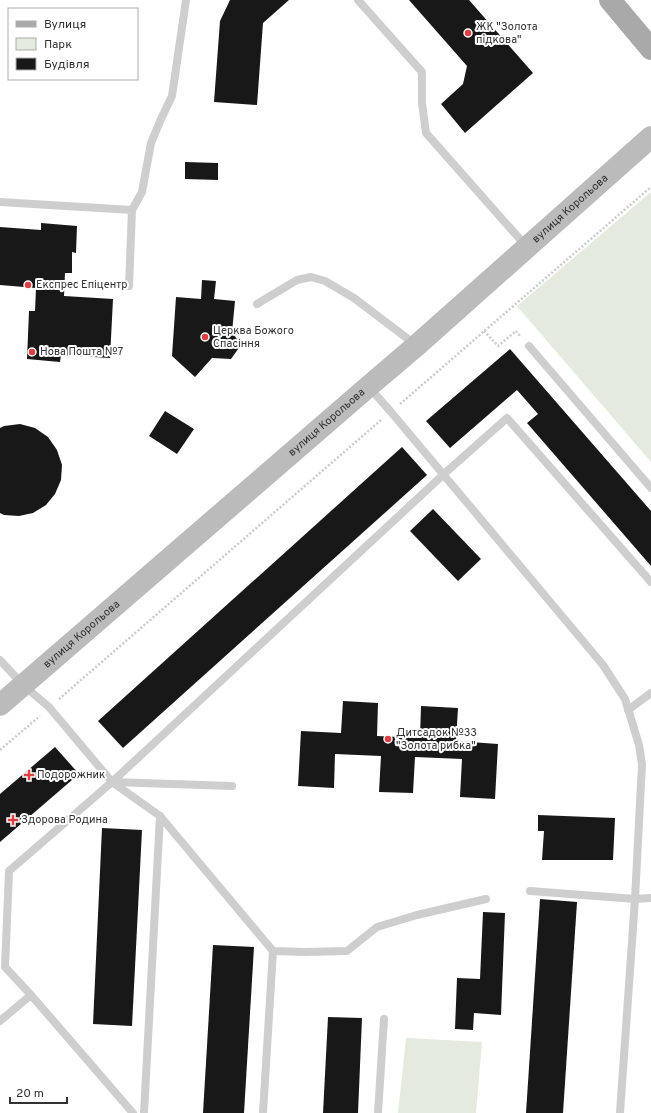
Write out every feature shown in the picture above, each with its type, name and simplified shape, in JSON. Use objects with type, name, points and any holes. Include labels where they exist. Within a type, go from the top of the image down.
[{"type":"main road","points":[[610,0],[651,49]]},
{"type":"street","name":"вулиця Корольова","points":[[0,705],[416,346],[651,137]]},
{"type":"lane","points":[[129,286],[132,210],[142,192],[151,143],[172,96],[186,0]]},
{"type":"lane","points":[[358,0],[422,72],[422,103],[426,133],[527,246]]},
{"type":"lane","points":[[0,202],[132,210]]},
{"type":"lane","points":[[257,304],[297,280],[311,277],[326,281],[354,298],[416,346]]},
{"type":"lane","points":[[529,346],[651,488]]},
{"type":"lane","points":[[369,386],[603,665],[625,699],[639,745],[642,764],[635,899],[620,1113]]},
{"type":"lane","points":[[133,1113],[5,967],[9,871],[112,782],[444,474],[507,418],[651,582]]},
{"type":"lane","points":[[0,660],[22,685],[49,707],[112,782],[160,816],[273,951],[263,1113]]},
{"type":"lane","points":[[628,710],[651,693]]},
{"type":"lane","points":[[112,782],[232,786]]},
{"type":"lane","points":[[144,1113],[160,816]]},
{"type":"lane","points":[[530,892],[635,899],[651,898]]},
{"type":"lane","points":[[273,951],[347,952],[378,927],[417,915],[486,899]]},
{"type":"lane","points":[[0,1021],[31,995]]},
{"type":"lane","points":[[378,1113],[384,1019]]},
{"type":"path","points":[[0,750],[651,187]]},
{"type":"path","points":[[484,331],[498,346],[516,331],[529,346]]},
{"type":"green space","points":[[651,192],[651,462],[517,306]]},
{"type":"green space","points":[[406,1038],[482,1042],[476,1113],[398,1113]]},
{"type":"building","points":[[230,0],[289,0],[263,23],[257,105],[214,102],[220,21]]},
{"type":"building","name":"ЖК \"Золота підкова\"","points":[[409,0],[469,0],[533,73],[465,133],[441,104],[463,84],[467,66]]},
{"type":"building","points":[[185,162],[218,163],[218,180],[185,179]]},
{"type":"building","points":[[41,223],[77,226],[76,253],[72,252],[72,273],[65,273],[64,296],[113,299],[110,358],[61,355],[60,362],[27,359],[29,311],[35,311],[36,288],[0,285],[0,227],[41,230]]},
{"type":"building","points":[[202,280],[216,281],[214,299],[235,301],[232,332],[241,345],[231,359],[212,358],[195,377],[172,356],[176,297],[201,299]]},
{"type":"building","points":[[510,349],[651,511],[651,566],[527,423],[538,414],[517,390],[450,448],[426,421]]},
{"type":"building","points":[[165,411],[194,429],[177,454],[149,436]]},
{"type":"building","points":[[20,424],[35,428],[48,437],[57,450],[62,465],[61,480],[55,494],[46,505],[33,513],[19,516],[4,515],[0,513],[0,428]]},
{"type":"building","points":[[402,447],[427,475],[123,748],[98,721]]},
{"type":"building","points":[[433,509],[481,559],[458,581],[410,531]]},
{"type":"building","points":[[343,701],[378,703],[377,736],[420,738],[421,706],[458,708],[456,741],[498,744],[495,799],[460,797],[462,759],[415,757],[413,793],[379,792],[381,756],[335,754],[334,788],[298,786],[301,731],[341,733]]},
{"type":"building","points":[[55,747],[79,774],[0,842],[0,794]]},
{"type":"building","points":[[538,815],[615,818],[613,860],[542,860],[544,831],[538,831]]},
{"type":"building","points":[[102,828],[142,830],[132,1026],[93,1024]]},
{"type":"building","points":[[540,899],[577,902],[563,1113],[526,1113]]},
{"type":"building","points":[[483,912],[505,913],[501,1015],[474,1013],[473,1030],[455,1029],[457,978],[480,979]]},
{"type":"building","points":[[213,945],[254,947],[244,1113],[203,1113]]},
{"type":"building","points":[[328,1017],[362,1018],[358,1113],[323,1113]]},
{"type":"place","name":"ЖК \"Золота підкова\"","points":[[468,33]]},
{"type":"place","name":"Експрес Епіцентр","points":[[28,285]]},
{"type":"place","name":"Церква Божого Спасіння","points":[[205,337]]},
{"type":"place","name":"Нова Пошта №7","points":[[32,352]]},
{"type":"place","name":"Дитсадок №33 \"Золота рибка\"","points":[[388,739]]},
{"type":"place","name":"Подорожник","points":[[29,775]]},
{"type":"place","name":"Здорова Родина","points":[[13,820]]}]
